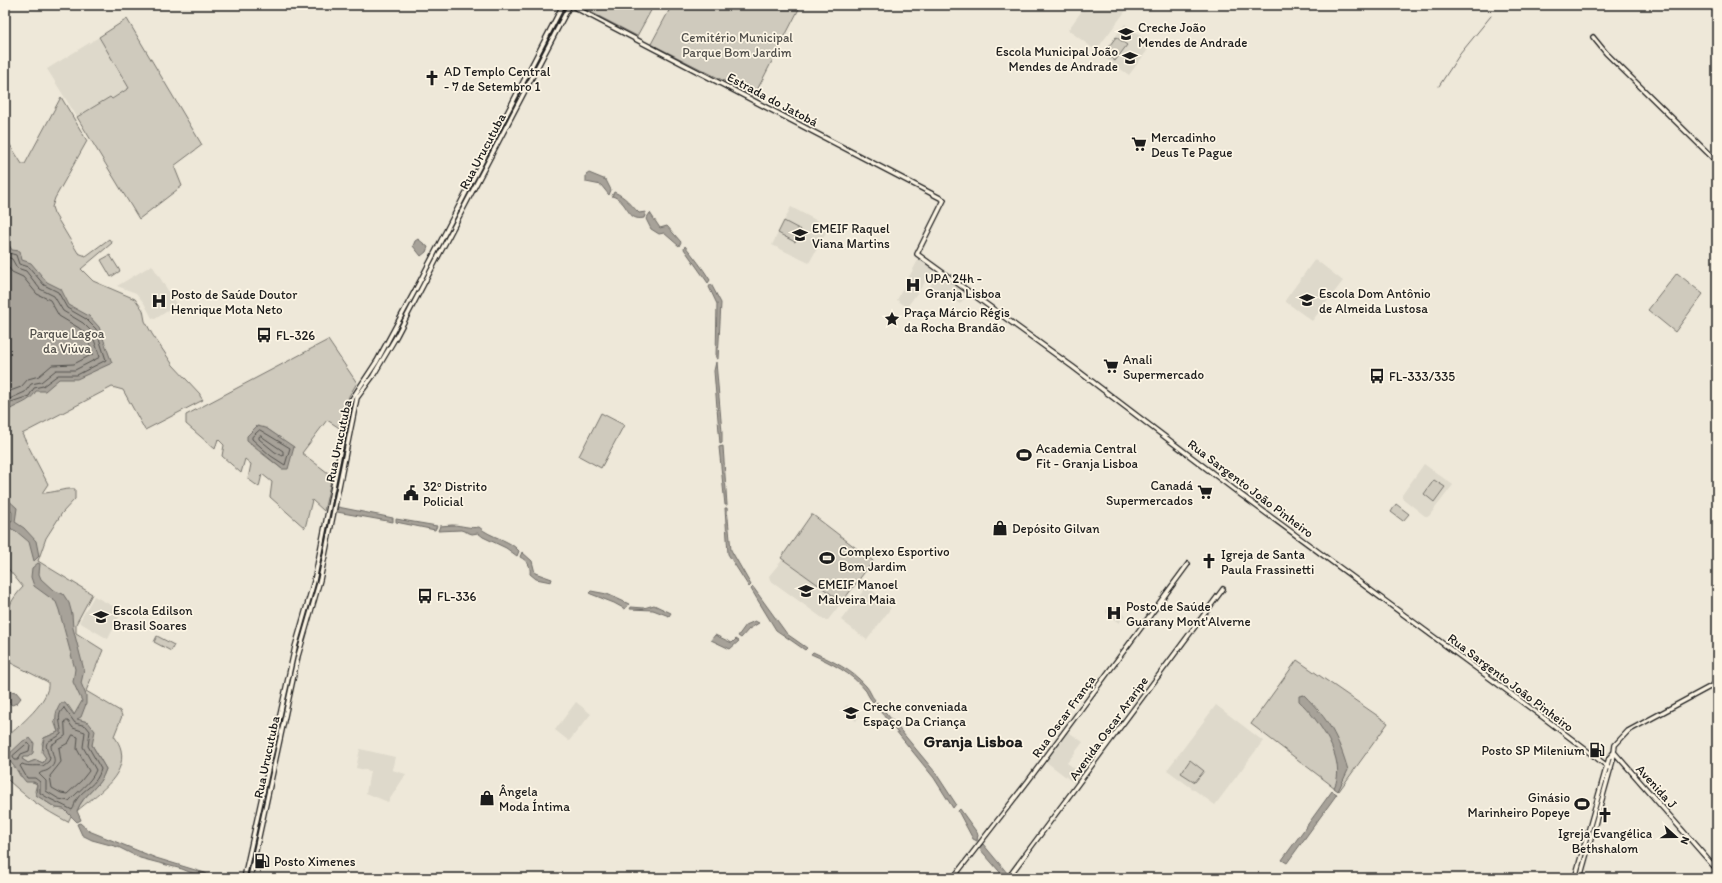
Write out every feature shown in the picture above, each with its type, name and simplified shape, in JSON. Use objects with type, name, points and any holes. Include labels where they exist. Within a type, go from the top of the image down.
[{"type":"street","name":"Rua Urucutuba","points":[[244,878],[277,741],[301,624],[314,581],[350,402],[377,361],[418,285],[563,5]]},
{"type":"street","name":"Rua Urucutuba","points":[[279,732],[306,625],[320,580],[357,398],[373,376],[396,337],[570,5]]},
{"type":"street","name":"Estrada do Jatobá","points":[[570,5],[944,200],[917,254]]},
{"type":"street","points":[[1593,37],[1606,53],[1717,162]]},
{"type":"street","name":"Rua Sargento João Pinheiro","points":[[917,254],[1073,367],[1240,494],[1611,769]]},
{"type":"street","name":"Rua Oscar França","points":[[952,878],[1019,792],[1188,564]]},
{"type":"street","name":"Avenida Oscar Araripe","points":[[1008,878],[1223,589]]},
{"type":"street","points":[[1580,878],[1618,740],[1628,732],[1717,683]]},
{"type":"street","name":"Rua Urucutuba","points":[[250,878],[277,741]]},
{"type":"street","points":[[1575,878],[1606,766],[1609,758],[1614,752]]},
{"type":"street","name":"Avenida J","points":[[1614,752],[1717,870]]},
{"type":"shaded area","points":[[1086,5],[1130,5],[1097,49],[1094,49],[1068,30]]},
{"type":"shaded area","points":[[1125,24],[1152,44],[1129,75],[1102,56]]},
{"type":"shaded area","points":[[99,37],[130,88],[111,99],[110,97],[77,117],[47,69]]},
{"type":"shaded area","name":"EMEIF Raquel Viana Martins","points":[[791,207],[829,227],[809,263],[772,245]]},
{"type":"shaded area","name":"Escola Dom Antônio de Almeida Lustosa","points":[[1315,259],[1343,281],[1312,321],[1286,302],[1286,299]]},
{"type":"shaded area","name":"UPA 24h - Granja Lisboa","points":[[918,260],[921,260],[932,268],[933,271],[907,307],[897,300]]},
{"type":"shaded area","points":[[152,265],[177,305],[155,319],[152,318],[144,303],[136,293],[117,286]]},
{"type":"shaded area","points":[[938,274],[967,294],[960,304],[930,286]]},
{"type":"shaded area","points":[[1424,464],[1453,485],[1429,516],[1425,516],[1402,498],[1402,495]]},
{"type":"shaded area","name":"EMEIF Manoel Malveira Maia","points":[[783,559],[842,602],[828,620],[825,620],[770,580],[769,576]]},
{"type":"shaded area","points":[[867,586],[878,595],[877,598],[891,608],[867,640],[841,620]]},
{"type":"shaded area","name":"Escola Edilson Brasil Soares","points":[[94,596],[122,611],[108,639],[79,622]]},
{"type":"shaded area","name":"Posto de Saúde Guarany Mont'Alverne","points":[[1111,605],[1125,615],[1119,623],[1107,614],[1106,611]]},
{"type":"shaded area","points":[[576,702],[591,714],[569,741],[555,730]]},
{"type":"shaded area","name":"Creche conveniada Espaço Da Criança","points":[[847,705],[860,715],[856,721],[842,710]]},
{"type":"shaded area","points":[[1216,705],[1263,741],[1215,805],[1167,770]]},
{"type":"shaded area","points":[[1067,731],[1083,742],[1067,763],[1081,773],[1074,783],[1045,761]]},
{"type":"shaded area","points":[[360,749],[395,757],[392,770],[406,774],[388,802],[366,793],[370,771],[356,768]]},
{"type":"green space","name":"Cemitério Municipal Parque Bom Jardim","points":[[577,5],[654,5],[637,36]]},
{"type":"green space","name":"Cemitério Municipal Parque Bom Jardim","points":[[672,5],[801,5],[754,96],[651,44]]},
{"type":"green space","points":[[127,19],[202,145],[174,166],[182,186],[139,219],[77,117],[110,97],[112,99],[129,88],[99,37]]},
{"type":"green space","points":[[1116,37],[1127,45],[1115,61],[1104,53]]},
{"type":"green space","name":"Parque Lagoa da Viúva","points":[[61,97],[87,141],[55,198],[52,207],[54,213],[78,253],[86,256],[109,239],[112,243],[81,269],[93,281],[135,299],[143,310],[145,321],[152,334],[173,365],[200,394],[203,400],[145,430],[123,390],[112,387],[22,434],[48,484],[42,493],[75,489],[75,499],[62,513],[46,538],[38,561],[92,594],[76,624],[76,633],[103,650],[86,691],[120,711],[122,716],[114,736],[121,750],[122,760],[119,769],[108,785],[77,811],[83,800],[100,781],[106,769],[92,745],[88,722],[78,720],[68,705],[54,721],[58,732],[44,738],[42,743],[46,758],[43,763],[36,760],[28,763],[22,759],[23,757],[6,757],[15,766],[20,776],[37,784],[35,791],[36,795],[56,808],[64,809],[71,816],[68,822],[35,802],[5,777],[5,739],[39,705],[48,689],[48,682],[5,660],[5,620],[10,604],[23,587],[5,565],[5,137],[22,164],[25,164]]},
{"type":"green space","points":[[784,221],[801,230],[795,242],[778,233]]},
{"type":"green space","points":[[110,255],[120,271],[111,277],[101,260]]},
{"type":"green space","points":[[1677,273],[1703,294],[1675,332],[1648,310]]},
{"type":"green space","points":[[328,340],[357,383],[349,396],[341,429],[327,420],[302,453],[332,476],[324,511],[312,500],[305,528],[270,497],[272,482],[262,474],[259,487],[248,479],[251,464],[245,459],[241,473],[222,456],[224,445],[218,439],[215,449],[186,424],[186,415]],"holes":[[[266,428],[285,442],[282,469],[250,444]]]},
{"type":"green space","points":[[601,413],[624,425],[601,468],[579,456]]},
{"type":"green space","points":[[1434,480],[1445,487],[1434,502],[1424,494]]},
{"type":"green space","points":[[1396,504],[1409,514],[1403,521],[1391,512]]},
{"type":"green space","name":"Complexo Esportivo Bom Jardim","points":[[811,515],[873,561],[842,602],[781,558]]},
{"type":"green space","points":[[157,636],[174,645],[171,651],[154,642]]},
{"type":"green space","points":[[1297,660],[1388,723],[1339,791],[1251,724]]},
{"type":"green space","points":[[1190,760],[1204,771],[1195,782],[1181,773]]},
{"type":"water","points":[[589,173],[606,180],[611,190],[609,195],[601,185],[586,182],[586,175]]},
{"type":"water","points":[[614,192],[625,198],[639,213],[646,212],[644,218],[634,217],[630,214],[622,202],[612,196]]},
{"type":"water","points":[[650,213],[660,228],[667,226],[681,242],[679,246],[664,233],[659,234],[651,229],[646,219]]},
{"type":"water","points":[[5,238],[12,250],[20,251],[22,260],[31,263],[47,282],[61,289],[69,305],[89,316],[99,327],[112,363],[77,379],[59,379],[45,391],[36,391],[30,399],[5,413]]},
{"type":"water","points":[[418,239],[428,247],[426,252],[421,256],[413,246],[415,241]]},
{"type":"water","points":[[685,246],[710,280],[708,283],[684,249]]},
{"type":"water","points":[[711,284],[721,303],[718,359],[716,358],[717,304],[709,287]]},
{"type":"water","points":[[716,362],[722,432],[722,443],[720,444],[714,371]]},
{"type":"water","points":[[257,426],[266,428],[294,447],[288,469],[282,469],[247,440],[247,436]]},
{"type":"water","points":[[723,446],[727,505],[725,505],[719,447]]},
{"type":"water","points":[[5,497],[17,508],[15,522],[24,528],[36,541],[39,556],[34,561],[29,542],[16,531],[5,526],[5,519],[12,521],[12,512],[5,504]]},
{"type":"water","points":[[338,507],[393,518],[393,522],[337,512]]},
{"type":"water","points":[[725,508],[727,508],[731,550],[751,585],[749,587],[728,554]]},
{"type":"water","points":[[396,519],[437,526],[435,530],[396,522]]},
{"type":"water","points":[[452,525],[472,528],[479,527],[489,534],[515,547],[519,551],[517,556],[506,548],[478,533],[472,534],[461,530],[438,531],[440,526]]},
{"type":"water","points":[[522,552],[532,561],[535,573],[552,579],[551,582],[536,579],[530,574],[528,564],[520,557]]},
{"type":"water","points":[[38,563],[40,564],[39,574],[41,579],[53,590],[63,594],[69,603],[72,614],[73,628],[84,670],[81,683],[86,695],[86,704],[81,717],[77,719],[88,722],[95,731],[92,745],[106,769],[100,781],[80,805],[77,811],[81,820],[77,822],[64,809],[56,808],[36,795],[37,784],[34,782],[26,782],[6,757],[23,741],[30,738],[34,743],[33,753],[28,757],[23,757],[22,759],[28,763],[36,760],[43,763],[46,758],[42,752],[44,738],[58,732],[56,717],[57,710],[61,703],[65,703],[74,715],[82,701],[73,682],[75,669],[56,602],[34,586],[31,577],[32,568]]},
{"type":"water","points":[[753,587],[787,634],[807,648],[805,650],[776,630],[751,589]]},
{"type":"water","points":[[591,591],[607,594],[629,604],[625,609],[589,593]]},
{"type":"water","points":[[654,605],[671,613],[669,616],[653,610],[630,609],[631,607],[644,608]]},
{"type":"water","points":[[755,621],[759,623],[749,629],[741,638],[738,636],[746,625]]},
{"type":"water","points":[[715,635],[732,643],[736,639],[739,641],[730,649],[711,640]]},
{"type":"water","points":[[813,652],[842,666],[854,675],[867,688],[875,700],[873,702],[866,691],[848,674],[834,665],[811,654]]},
{"type":"water","points":[[11,691],[16,692],[21,698],[17,703],[12,705],[5,699],[7,693]]},
{"type":"water","points":[[1304,695],[1320,712],[1332,729],[1344,758],[1348,770],[1338,791],[1334,788],[1337,777],[1337,765],[1334,753],[1322,729],[1299,701],[1299,696]]},
{"type":"water","points":[[877,702],[935,772],[956,804],[953,808],[934,778],[875,705]]},
{"type":"water","points":[[1332,791],[1337,794],[1287,863],[1282,860]]},
{"type":"water","points":[[960,809],[978,834],[977,841],[973,839],[958,811]]},
{"type":"water","points":[[80,823],[89,831],[156,858],[205,873],[214,878],[204,878],[182,869],[140,858],[118,847],[92,840],[82,835],[77,824]]},
{"type":"water","points":[[983,844],[1008,874],[1005,878],[979,848]]},
{"type":"waterway","points":[[1439,86],[1460,54],[1491,16]]},
{"type":"place","name":"Creche João Mendes de Andrade","points":[[1126,34]]},
{"type":"place","name":"Escola Municipal João Mendes de Andrade","points":[[1130,58]]},
{"type":"place","name":"AD Templo Central - 7 de Setembro 1","points":[[432,78]]},
{"type":"place","name":"Mercadinho Deus Te Pague","points":[[1139,144]]},
{"type":"place","name":"EMEIF Raquel Viana Martins","points":[[800,235]]},
{"type":"place","name":"UPA 24h - Granja Lisboa","points":[[913,285]]},
{"type":"place","name":"Escola Dom Antônio de Almeida Lustosa","points":[[1307,300]]},
{"type":"place","name":"Posto de Saúde Doutor Henrique Mota Neto","points":[[159,301]]},
{"type":"place","name":"Praça Márcio Régis da Rocha Brandão","points":[[892,319]]},
{"type":"place","name":"FL-326","points":[[264,335]]},
{"type":"place","name":"Anali Supermercado","points":[[1111,366]]},
{"type":"place","name":"FL-333/335","points":[[1377,376]]},
{"type":"place","name":"Academia Central Fit - Granja Lisboa","points":[[1024,455]]},
{"type":"place","name":"Canadá Supermercados","points":[[1205,492]]},
{"type":"place","name":"32º Distrito Policial","points":[[411,493]]},
{"type":"place","name":"Depósito Gilvan","points":[[1000,528]]},
{"type":"place","name":"Complexo Esportivo Bom Jardim","points":[[827,558]]},
{"type":"place","name":"Igreja de Santa Paula Frassinetti","points":[[1209,561]]},
{"type":"place","name":"EMEIF Manoel Malveira Maia","points":[[806,591]]},
{"type":"place","name":"FL-336","points":[[425,596]]},
{"type":"place","name":"Posto de Saúde Guarany Mont'Alverne","points":[[1114,613]]},
{"type":"place","name":"Escola Edilson Brasil Soares","points":[[101,617]]},
{"type":"place","name":"Creche conveniada Espaço Da Criança","points":[[851,713]]},
{"type":"place","name":"Posto SP Milenium","points":[[1597,750]]},
{"type":"place","name":"Ângela Moda Íntima","points":[[487,798]]},
{"type":"place","name":"Ginásio Marinheiro Popeye","points":[[1582,804]]},
{"type":"place","name":"Igreja Evangélica Bethshalom","points":[[1605,815]]},
{"type":"place","name":"Posto Ximenes","points":[[262,861]]},
{"type":"district","name":"Granja Lisboa","points":[[973,741]]}]
